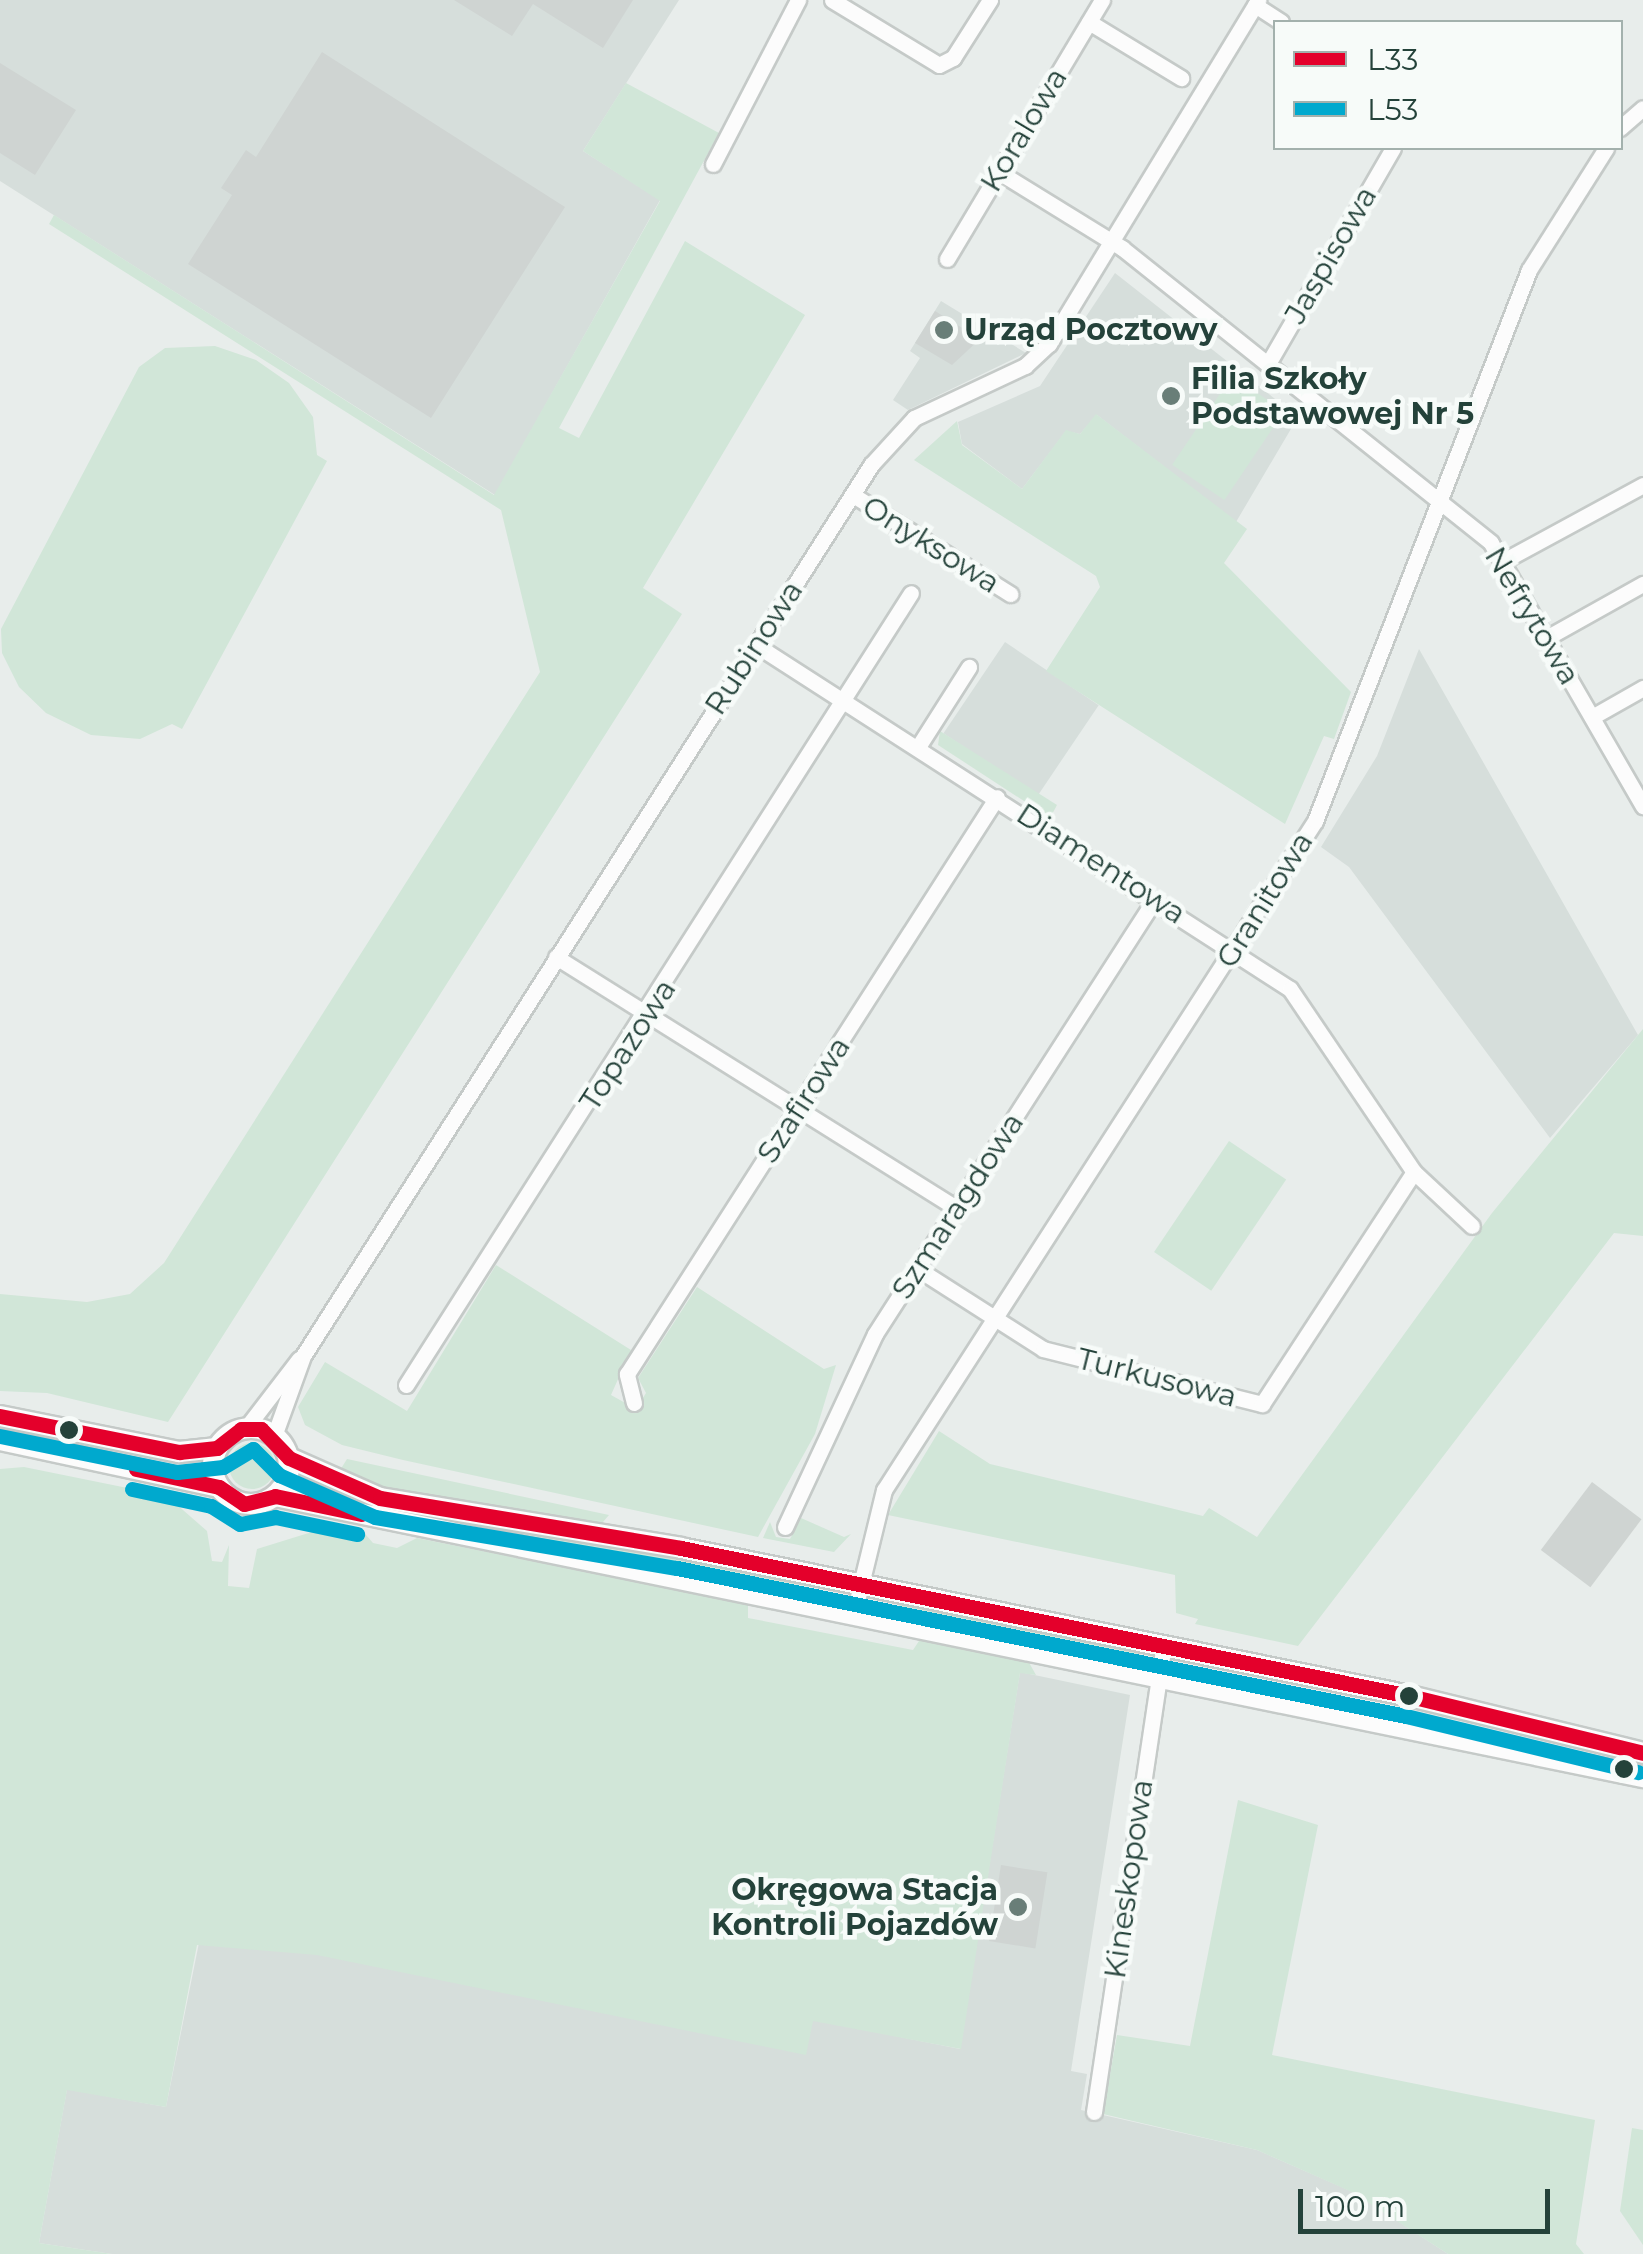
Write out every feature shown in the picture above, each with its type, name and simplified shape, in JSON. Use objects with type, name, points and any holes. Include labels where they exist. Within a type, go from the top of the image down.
[{"type":"street","points":[[713,164],[798,0]]},
{"type":"street","points":[[832,0],[939,65],[954,58],[990,0]]},
{"type":"street","name":"Koralowa","points":[[947,259],[1102,0]]},
{"type":"street","points":[[1256,3],[1278,20]]},
{"type":"street","name":"Rubinowa","points":[[246,1428],[302,1356],[853,495],[909,421],[1037,356],[1256,3]]},
{"type":"street","points":[[1089,22],[1181,78]]},
{"type":"street","points":[[1623,125],[1643,108]]},
{"type":"street","name":"Jaspisowa","points":[[1270,362],[1392,150]]},
{"type":"street","name":"Granitowa","points":[[854,1613],[877,1504],[1315,821],[1529,270],[1605,150]]},
{"type":"street","name":"Nefrytowa","points":[[999,172],[1111,240],[1270,362],[1442,502],[1505,560],[1643,806]]},
{"type":"street","points":[[1505,560],[1643,484]]},
{"type":"street","name":"Onyksowa","points":[[853,495],[1010,594]]},
{"type":"street","points":[[1548,637],[1643,584]]},
{"type":"street","name":"Topazowa","points":[[406,1385],[648,1014],[911,594]]},
{"type":"street","name":"Diamentowa","points":[[756,645],[1234,950],[1308,1009],[1414,1172],[1472,1226]]},
{"type":"street","points":[[918,747],[969,667]]},
{"type":"street","points":[[1592,717],[1643,688]]},
{"type":"street","name":"Szafirowa","points":[[634,1403],[627,1374],[997,797]]},
{"type":"street","name":"Szmaragdowa","points":[[785,1527],[875,1334],[1155,898]]},
{"type":"street","points":[[556,957],[957,1209]]},
{"type":"street","name":"Turkusowa","points":[[918,1269],[1044,1348],[1262,1404],[1414,1172]]},
{"type":"street","name":"Rubinowa","points":[[274,1436],[302,1356]]},
{"type":"street","points":[[0,1416],[179,1452],[217,1448],[246,1428],[274,1436],[289,1458],[380,1498],[859,1585],[1164,1646],[1643,1753]]},
{"type":"street","points":[[0,1440],[219,1487],[244,1504],[275,1496],[1159,1672],[1643,1777]]},
{"type":"street","points":[[217,1448],[219,1487]]},
{"type":"street","points":[[275,1496],[289,1458]]},
{"type":"street","name":"Kineskopowa","points":[[1094,2112],[1164,1646]]},
{"type":"shaded area","points":[[0,0],[679,0],[583,151],[660,200],[495,495],[0,181]]},
{"type":"shaded area","name":"Filia Szkoły Podstawowej Nr 5","points":[[1115,273],[1298,417],[1236,522],[1097,415],[1080,434],[1066,431],[1022,489],[962,444],[958,422],[1040,386]]},
{"type":"shaded area","points":[[941,301],[1026,353],[908,410],[893,400],[920,358],[910,351]]},
{"type":"shaded area","points":[[1005,642],[1099,705],[1037,796],[943,733]]},
{"type":"shaded area","points":[[1419,649],[1638,1035],[1550,1138],[1349,867],[1321,847],[1377,756]]},
{"type":"shaded area","points":[[1020,1672],[1130,1695],[1071,2071],[1087,2074],[1081,2110],[1257,2150],[1353,2192],[1448,2254],[112,2254],[39,2243],[67,2089],[166,2107],[208,1898],[960,2049]]},
{"type":"green space","points":[[626,83],[719,133],[559,428],[579,438],[685,241],[805,315],[643,588],[682,614],[168,1422],[47,1393],[0,1391],[0,1294],[87,1302],[130,1294],[164,1263],[540,672],[501,510],[49,224],[54,215],[494,495],[660,201],[583,151]]},
{"type":"green space","points":[[215,346],[256,360],[289,383],[313,417],[317,455],[327,461],[182,729],[172,724],[140,739],[91,735],[46,713],[19,687],[2,653],[1,629],[139,367],[165,348]]},
{"type":"green space","points":[[1232,376],[1284,411],[1224,500],[1172,465]]},
{"type":"green space","points":[[1096,414],[1247,529],[1224,563],[1351,692],[1334,739],[1324,736],[1285,824],[1046,671],[1100,587],[1096,576],[914,460],[957,421],[962,445],[1022,489],[1066,430],[1080,434]]},
{"type":"green space","points":[[940,731],[1057,805],[1050,818],[938,745]]},
{"type":"green space","points":[[1643,1029],[1643,1236],[1614,1233],[1298,1646],[1195,1624],[1198,1619],[1176,1613],[1175,1575],[888,1515],[939,1431],[990,1464],[1203,1516],[1209,1508],[1257,1537],[1492,1213]]},
{"type":"green space","points":[[1229,1141],[1286,1180],[1211,1291],[1154,1252]]},
{"type":"green space","points":[[496,1265],[631,1350],[611,1395],[636,1409],[646,1393],[638,1378],[697,1287],[824,1369],[836,1365],[815,1434],[758,1537],[342,1445],[305,1425],[298,1407],[325,1362],[407,1411]]},
{"type":"green space","points":[[252,1443],[268,1450],[275,1466],[268,1482],[252,1489],[236,1482],[229,1466],[236,1450]]},
{"type":"green space","points":[[347,1459],[609,1515],[597,1529],[381,1490],[337,1475]]},
{"type":"green space","points":[[24,1467],[167,1496],[207,1531],[212,1561],[222,1562],[229,1545],[228,1586],[249,1588],[257,1549],[315,1531],[319,1521],[360,1528],[373,1543],[397,1548],[417,1538],[748,1604],[748,1618],[913,1650],[921,1638],[1027,1659],[1036,1675],[1020,1673],[961,2049],[813,2021],[806,2055],[317,1955],[197,1945],[166,2107],[67,2090],[39,2243],[112,2254],[0,2254],[0,1469]]},
{"type":"green space","points":[[330,1490],[369,1504],[641,1550],[830,1590],[593,1552],[326,1497]]},
{"type":"green space","points":[[801,1518],[844,1537],[851,1534],[834,1552],[763,1538],[770,1522],[776,1537],[790,1539]]},
{"type":"green space","points":[[900,1602],[1132,1648],[1145,1658],[898,1613]]},
{"type":"green space","points":[[1238,1800],[1318,1825],[1272,2055],[1595,2120],[1576,2244],[1584,2254],[1448,2254],[1352,2192],[1257,2150],[1103,2114],[1117,2035],[1190,2046]]},
{"type":"green space","points":[[1632,2128],[1643,2130],[1643,2245],[1620,2211]]},
{"type":"building","points":[[454,0],[633,0],[603,48],[533,4],[512,36]]},
{"type":"building","points":[[322,52],[565,207],[431,418],[188,264],[232,195],[221,188],[246,150],[256,157]]},
{"type":"building","points":[[0,63],[76,110],[35,175],[0,153]]},
{"type":"building","name":"Urząd Pocztowy","points":[[935,311],[980,339],[952,365],[915,343]]},
{"type":"building","points":[[1592,1482],[1642,1519],[1590,1587],[1541,1550]]},
{"type":"building","name":"Okręgowa Stacja Kontroli Pojazdów","points":[[1001,1865],[1047,1872],[1035,1948],[989,1941]]},
{"type":"transit line","name":"L33","points":[[0,1416],[179,1452],[217,1448],[241,1429],[261,1429],[289,1458],[380,1498],[681,1548],[1410,1696],[1643,1753]]},
{"type":"transit line","name":"L53","points":[[0,1436],[177,1472],[223,1467],[253,1449],[279,1475],[375,1517],[677,1568],[1406,1716],[1638,1772]]},
{"type":"transit line","name":"L33","points":[[136,1469],[219,1487],[244,1504],[275,1496],[361,1514]]},
{"type":"transit line","name":"L53","points":[[132,1489],[211,1506],[240,1524],[275,1517],[357,1534]]},
{"type":"place","name":"Urząd Pocztowy","points":[[944,330]]},
{"type":"place","name":"Filia Szkoły Podstawowej Nr 5","points":[[1171,396]]},
{"type":"place","name":"Okręgowa Stacja Kontroli Pojazdów","points":[[1018,1907]]}]
